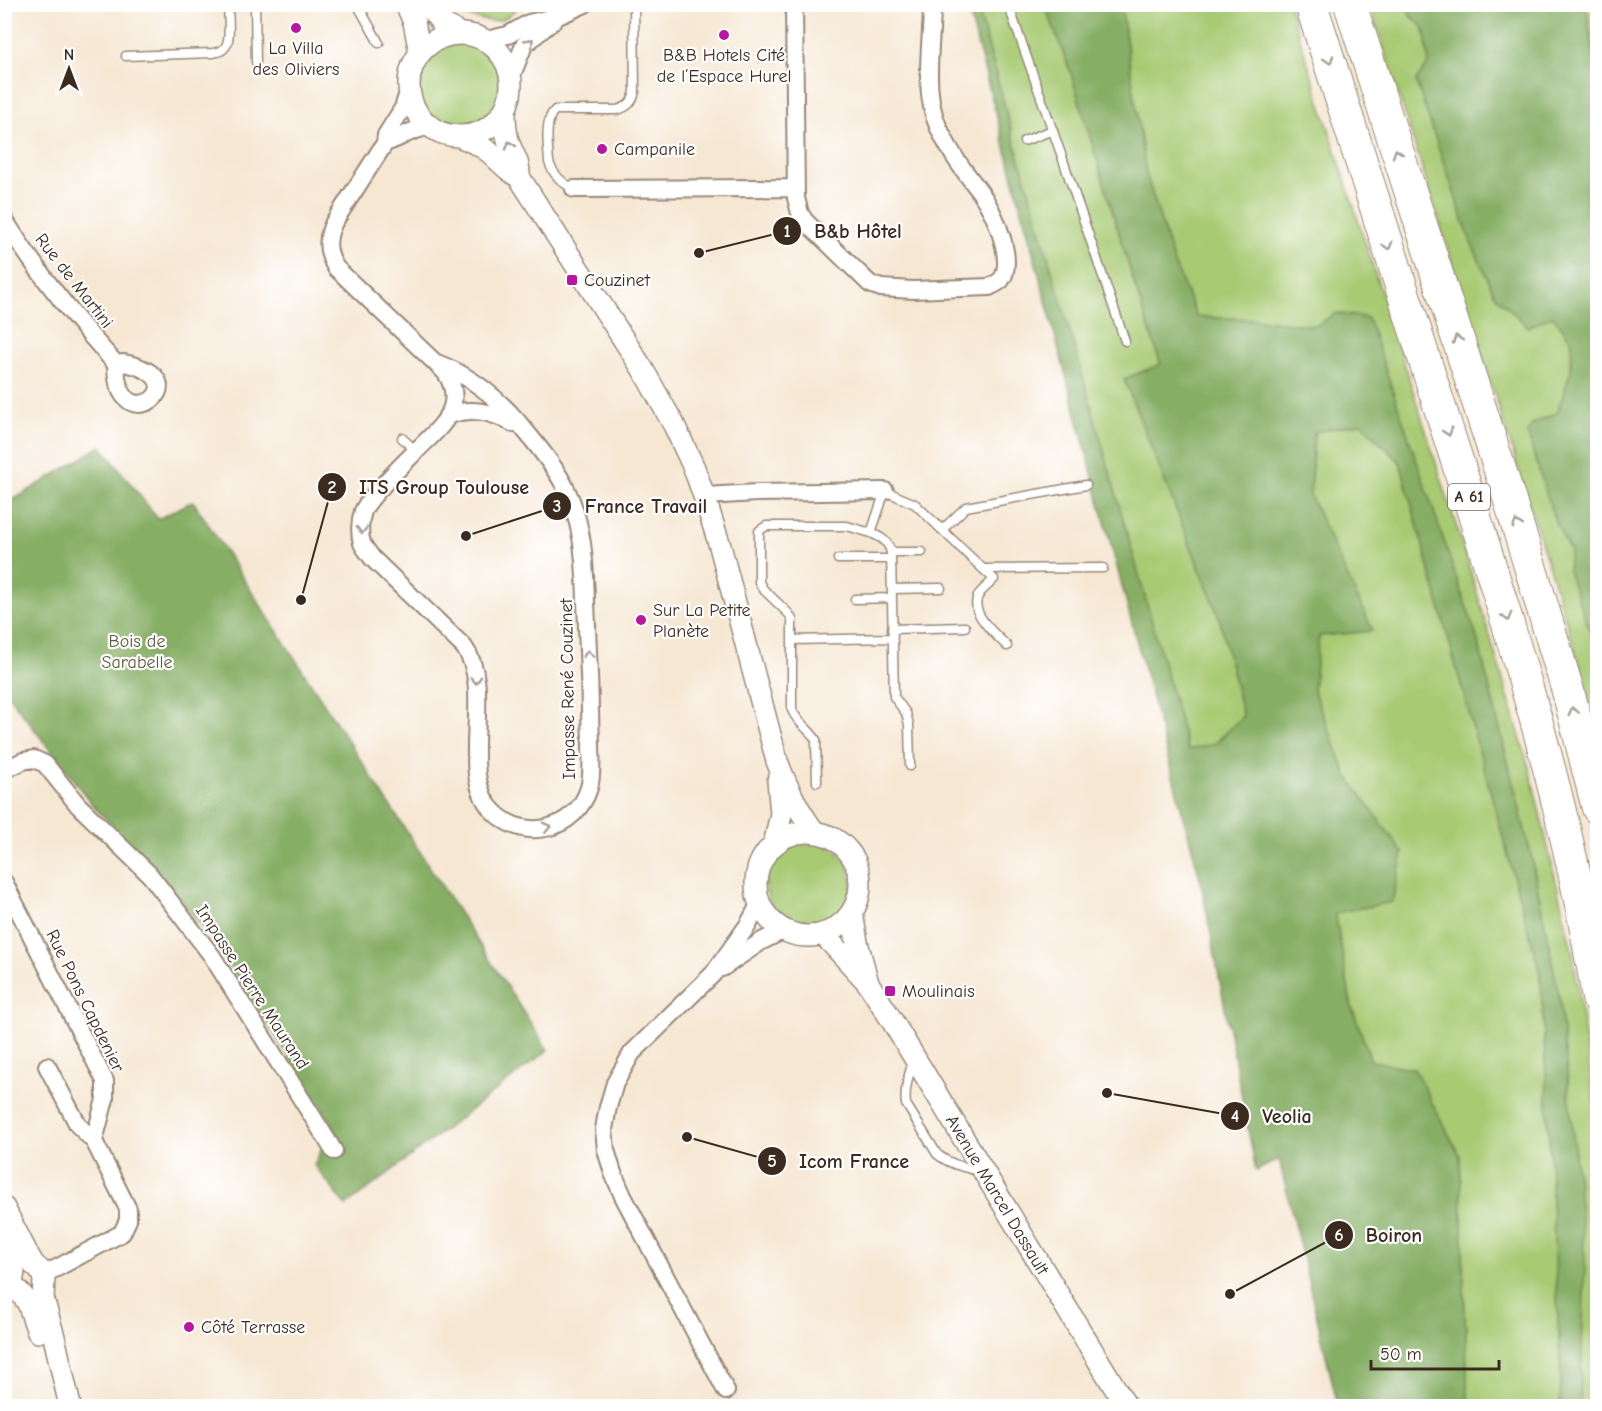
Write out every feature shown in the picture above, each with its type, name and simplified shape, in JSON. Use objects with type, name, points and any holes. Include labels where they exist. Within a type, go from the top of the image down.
[{"type":"highway","name":"A 61","points":[[1311,4],[1503,603],[1548,764],[1592,959],[1598,998]]},
{"type":"highway","name":"A 61","points":[[1350,4],[1517,525],[1568,691],[1598,808]]},
{"type":"street","points":[[406,4],[414,22],[420,53]]},
{"type":"street","points":[[426,4],[442,23],[457,32],[486,40],[505,60],[512,75]]},
{"type":"street","points":[[486,40],[515,32],[529,23],[558,16],[585,4]]},
{"type":"street","points":[[794,4],[796,188],[797,206],[802,217],[870,284],[886,289],[989,287],[1000,281],[1005,268],[1004,248],[995,220],[986,202],[947,144],[934,116],[929,76],[932,4]]},
{"type":"street","points":[[519,177],[520,166],[506,134],[505,111],[512,75],[524,45],[558,16]]},
{"type":"street","points":[[457,32],[441,37],[420,53],[410,72],[408,93],[415,111],[429,127],[479,145],[508,171],[519,177],[642,368],[674,425],[704,496],[720,546],[777,761],[790,794],[815,833]]},
{"type":"street","name":"Impasse René Couzinet","points":[[408,93],[403,108],[386,135],[385,143],[334,222],[328,235],[329,254],[336,268],[437,363],[451,380],[454,401],[452,409],[434,433],[374,496],[364,510],[360,526],[362,542],[372,558],[468,653],[476,676],[477,775],[482,796],[494,813],[502,819],[521,828],[538,830],[565,821],[579,806],[589,788],[591,756],[585,562],[582,537],[564,484],[545,454],[515,419],[487,392],[468,377],[437,363]]},
{"type":"street","points":[[458,136],[486,130],[493,126],[505,111]]},
{"type":"street","points":[[385,143],[416,128],[429,127]]},
{"type":"street","points":[[574,189],[796,188]]},
{"type":"street","name":"Rue de Martini","points":[[4,219],[36,267],[116,364]]},
{"type":"street","name":"Impasse René Couzinet","points":[[447,416],[459,412],[486,411],[512,423],[531,438]]},
{"type":"street","points":[[704,496],[885,491]]},
{"type":"street","name":"Impasse Pierre Maurand","points":[[4,770],[23,761],[34,759],[45,764],[78,805],[150,875],[212,956],[334,1151]]},
{"type":"street","points":[[774,845],[781,814],[777,761]]},
{"type":"street","points":[[815,833],[800,833],[786,837],[774,845],[764,858],[758,872],[756,888],[760,903],[769,919],[784,930],[803,936],[823,934],[839,926],[852,913]]},
{"type":"street","name":"Avenue Marcel Dassault","points":[[815,833],[830,837],[842,845],[854,859],[860,877],[859,895],[852,913],[868,983]]},
{"type":"street","name":"Rue Pons Capdenier","points":[[4,882],[105,1081],[105,1099],[94,1141]]},
{"type":"street","points":[[726,1391],[623,1196],[606,1150],[604,1129],[615,1083],[632,1053],[713,974],[748,925],[760,903]]},
{"type":"street","points":[[713,974],[762,941],[784,930]]},
{"type":"street","name":"Avenue Marcel Dassault","points":[[823,934],[868,983],[1126,1407]]},
{"type":"street","points":[[25,1281],[56,1269],[122,1233],[128,1220],[128,1209],[94,1141],[78,1125],[47,1066]]},
{"type":"street","points":[[4,1208],[20,1242],[28,1303],[36,1324],[56,1407]]},
{"type":"street","points":[[4,1238],[25,1281],[43,1298],[70,1407]]},
{"type":"lane","points":[[126,57],[221,51],[229,39],[228,4]]},
{"type":"lane","points":[[255,4],[256,62]]},
{"type":"lane","points":[[357,4],[379,43]]},
{"type":"lane","points":[[574,189],[560,180],[550,166],[548,126],[550,116],[555,111],[617,110],[632,102],[635,92],[634,4]]},
{"type":"lane","points":[[1008,4],[1125,341]]},
{"type":"lane","points":[[1024,141],[1053,130]]},
{"type":"lane","points":[[402,438],[416,451]]},
{"type":"lane","points":[[942,530],[966,507],[1086,485]]},
{"type":"lane","points":[[871,533],[885,491],[915,504],[994,579],[978,595],[975,606],[984,622],[1007,646]]},
{"type":"lane","points":[[817,782],[816,740],[795,718],[792,710],[792,619],[759,582],[759,531],[766,526],[847,526],[871,533],[888,544],[891,555],[894,697],[906,713],[909,725],[910,766]]},
{"type":"lane","points":[[838,559],[922,552]]},
{"type":"lane","points":[[983,569],[1103,568]]},
{"type":"lane","points":[[855,599],[941,588]]},
{"type":"lane","points":[[792,640],[965,627]]},
{"type":"lane","points":[[914,1057],[904,1095],[906,1104],[937,1154],[960,1167],[984,1172]]},
{"type":"green space","points":[[444,5],[521,5],[503,19],[489,21],[464,15]]},
{"type":"green space","points":[[967,5],[977,5],[1188,750],[1216,743],[1243,716],[1219,617],[1124,379],[1161,364],[1134,283],[1071,73],[1045,5],[1121,5],[1146,174],[1174,263],[1197,317],[1253,319],[1316,326],[1336,313],[1368,318],[1477,638],[1531,855],[1560,1001],[1585,1259],[1580,1406],[1560,1406],[1561,1378],[1541,976],[1400,462],[1361,423],[1314,432],[1310,496],[1373,631],[1319,636],[1313,690],[1347,776],[1403,853],[1392,902],[1335,913],[1351,1005],[1371,1061],[1414,1069],[1460,1156],[1468,1406],[1338,1406],[1279,1159],[1256,1171],[1201,882]]},
{"type":"green space","points":[[977,5],[1045,5],[1071,73],[1161,365],[1124,379],[1219,617],[1243,716],[1216,743],[1188,750]]},
{"type":"green space","points":[[1121,5],[1289,5],[1465,553],[1529,767],[1573,954],[1598,1127],[1597,1406],[1580,1406],[1585,1259],[1560,1001],[1531,855],[1477,638],[1336,313],[1316,326],[1253,319],[1197,317],[1174,263],[1146,174]]},
{"type":"green space","points":[[1370,5],[1407,5],[1410,15],[1424,28],[1429,63],[1416,81],[1470,239],[1495,295],[1553,315],[1572,341],[1571,371],[1557,413],[1532,424],[1555,521],[1570,551],[1569,571],[1590,632],[1597,643],[1597,729],[1583,675]]},
{"type":"green space","points":[[1407,5],[1586,5],[1592,43],[1598,60],[1597,643],[1590,632],[1568,571],[1570,551],[1555,521],[1527,433],[1532,424],[1557,413],[1571,371],[1572,341],[1553,316],[1528,327],[1495,295],[1470,240],[1416,81],[1429,63],[1424,28],[1410,15]]},
{"type":"green space","points":[[1586,5],[1597,5],[1597,60],[1592,43]]},
{"type":"green space","points":[[460,43],[476,46],[490,55],[499,69],[502,85],[499,101],[490,115],[476,124],[460,127],[444,124],[430,115],[421,101],[418,85],[421,69],[430,55],[444,46]]},
{"type":"green space","points":[[1361,423],[1400,462],[1541,976],[1561,1378],[1560,1406],[1468,1406],[1460,1156],[1414,1069],[1371,1061],[1351,1005],[1335,913],[1403,853],[1347,776],[1313,689],[1319,636],[1372,631],[1310,496],[1314,432]]},
{"type":"green space","name":"Bois de Sarabelle","points":[[101,446],[158,519],[193,501],[548,1050],[346,1206],[314,1165],[333,1125],[215,944],[161,875],[94,807],[5,691],[5,505]]},
{"type":"green space","points":[[809,842],[825,846],[839,855],[848,869],[852,885],[848,901],[839,915],[825,924],[809,928],[793,924],[779,915],[770,901],[766,885],[770,869],[779,855],[793,846]]},
{"type":"place","name":"La Villa des Oliviers","points":[[296,28]]},
{"type":"place","name":"B&B Hotels Cité de l’Espace Hurel","points":[[724,35]]},
{"type":"place","name":"Campanile","points":[[602,149]]},
{"type":"place","name":"B&b Hôtel","points":[[699,253]]},
{"type":"place","name":"Couzinet","points":[[572,280]]},
{"type":"place","name":"France Travail","points":[[466,536]]},
{"type":"place","name":"ITS Group Toulouse","points":[[301,600]]},
{"type":"place","name":"Sur La Petite Planète","points":[[641,620]]},
{"type":"place","name":"Moulinais","points":[[890,991]]},
{"type":"place","name":"Veolia","points":[[1107,1093]]},
{"type":"place","name":"Icom France","points":[[687,1137]]},
{"type":"place","name":"Boiron","points":[[1230,1294]]},
{"type":"place","name":"Côté Terrasse","points":[[189,1327]]}]
